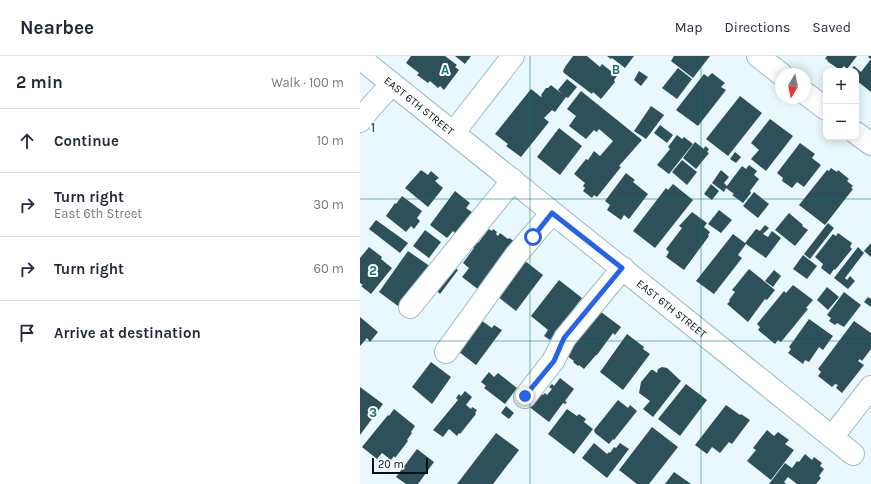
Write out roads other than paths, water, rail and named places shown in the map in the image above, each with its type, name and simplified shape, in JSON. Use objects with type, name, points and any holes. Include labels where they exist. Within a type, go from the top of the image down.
[{"type":"street","points":[[454,132],[513,56]]},
{"type":"street","points":[[758,56],[775,69]]},
{"type":"street","name":"EAST 6TH STREET","points":[[360,58],[854,454]]},
{"type":"street","points":[[360,121],[392,84]]},
{"type":"street","points":[[811,98],[823,107]]},
{"type":"street","points":[[859,135],[871,144]]},
{"type":"street","points":[[410,307],[513,180]]},
{"type":"street","points":[[446,352],[516,255],[552,213]]},
{"type":"street","points":[[525,396],[554,361],[564,338],[622,268]]},
{"type":"street","points":[[832,437],[871,387]]}]
